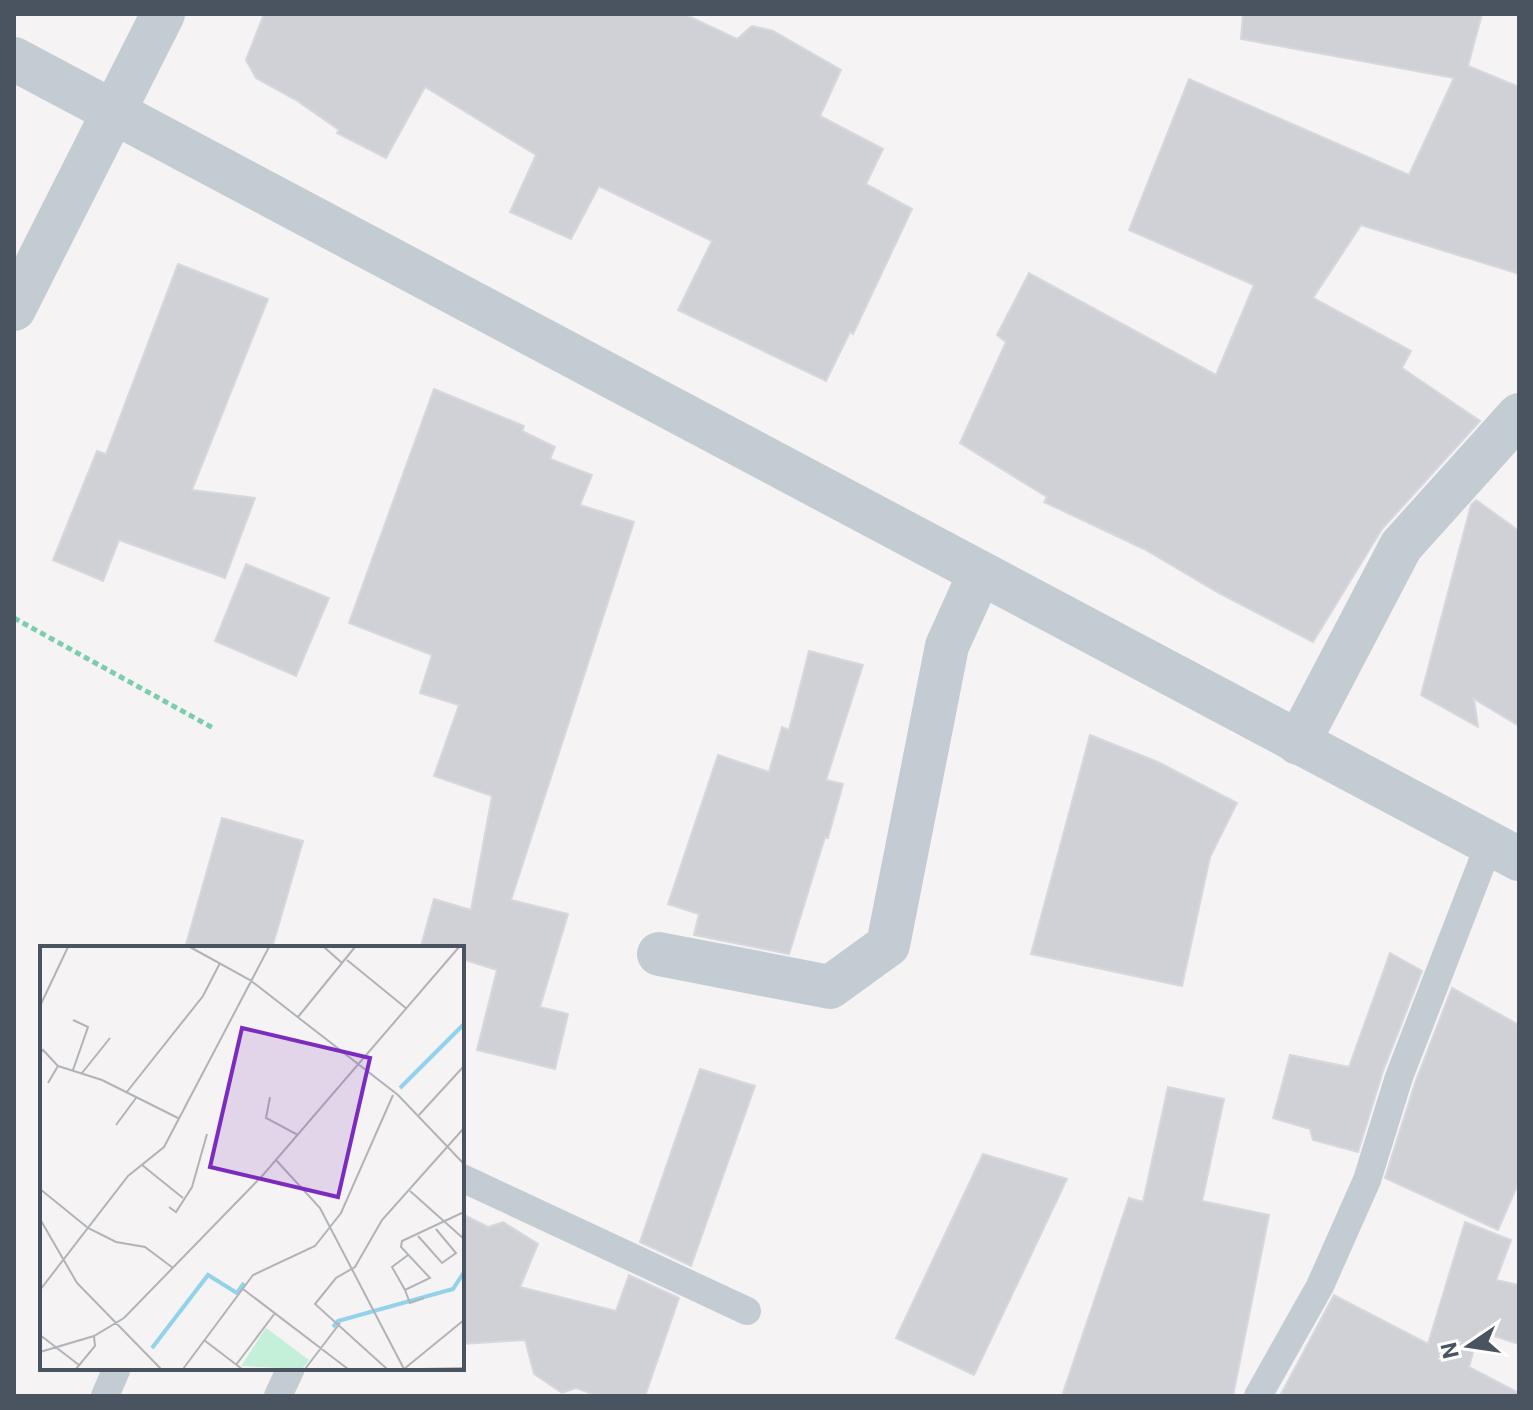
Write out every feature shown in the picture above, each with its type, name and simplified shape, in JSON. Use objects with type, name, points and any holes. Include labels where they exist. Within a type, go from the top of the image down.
[{"type":"street","points":[[14,309],[163,14]]},
{"type":"street","points":[[14,59],[1504,850]]},
{"type":"street","points":[[1298,743],[1401,546],[1519,415]]},
{"type":"street","points":[[659,954],[830,987],[888,945],[947,646],[980,573]]},
{"type":"lane","points":[[1258,1396],[1320,1286],[1367,1180],[1399,1077],[1504,850]]},
{"type":"lane","points":[[464,1179],[747,1311]]},
{"type":"lane","points":[[105,1396],[116,1370]]},
{"type":"lane","points":[[278,1396],[290,1370]]},
{"type":"path","points":[[14,618],[213,728]]},
{"type":"building","points":[[264,14],[684,14],[737,39],[752,26],[773,31],[841,70],[820,116],[883,149],[866,184],[912,209],[853,334],[850,332],[826,381],[678,310],[712,241],[599,186],[571,239],[510,212],[536,155],[425,87],[386,158],[337,133],[339,130],[296,100],[256,78],[246,60]]},
{"type":"building","points":[[1243,14],[1482,14],[1468,66],[1519,87],[1519,274],[1361,225],[1313,298],[1411,351],[1402,368],[1480,421],[1382,529],[1313,642],[1144,549],[1044,502],[1047,497],[960,443],[1006,342],[997,335],[1029,273],[1216,375],[1254,285],[1129,230],[1189,79],[1409,175],[1454,78],[1241,39]]},
{"type":"building","points":[[178,264],[268,299],[192,490],[255,498],[225,578],[119,540],[103,581],[53,560],[97,451],[106,454]]},
{"type":"building","points":[[434,389],[524,426],[522,431],[555,447],[550,459],[592,475],[580,505],[634,522],[511,900],[568,914],[540,1007],[568,1014],[555,1069],[477,1050],[497,970],[464,960],[464,946],[421,946],[434,899],[471,910],[492,796],[434,776],[459,705],[420,693],[432,655],[349,623]]},
{"type":"building","points":[[1476,500],[1519,531],[1519,726],[1474,699],[1478,727],[1421,695],[1471,505]]},
{"type":"building","points":[[246,564],[329,598],[296,676],[215,641]]},
{"type":"building","points":[[809,651],[863,665],[826,780],[843,784],[789,954],[694,935],[699,914],[668,904],[718,755],[769,772],[782,727],[789,730]]},
{"type":"building","points":[[1090,735],[1158,762],[1237,803],[1210,857],[1182,986],[1031,954]]},
{"type":"building","points":[[222,818],[303,841],[273,946],[186,946]]},
{"type":"building","points":[[1390,953],[1422,971],[1383,1071],[1358,1152],[1313,1140],[1310,1129],[1273,1118],[1290,1055],[1349,1067]]},
{"type":"building","points":[[1452,988],[1519,1025],[1519,1182],[1498,1230],[1385,1178],[1415,1083]]},
{"type":"building","points":[[700,1069],[755,1086],[691,1266],[640,1242]]},
{"type":"building","points":[[1168,1087],[1224,1099],[1202,1201],[1269,1215],[1233,1396],[1062,1396],[1129,1198],[1143,1202]]},
{"type":"building","points":[[983,1154],[1067,1179],[974,1375],[896,1338]]},
{"type":"building","points":[[464,1215],[488,1227],[503,1222],[538,1244],[520,1287],[616,1311],[629,1275],[679,1298],[645,1396],[598,1396],[576,1388],[562,1393],[534,1374],[525,1340],[464,1344]]},
{"type":"building","points":[[1465,1222],[1511,1240],[1496,1280],[1519,1285],[1519,1344],[1479,1331],[1469,1367],[1519,1393],[1519,1396],[1280,1396],[1334,1295],[1428,1344]]}]
